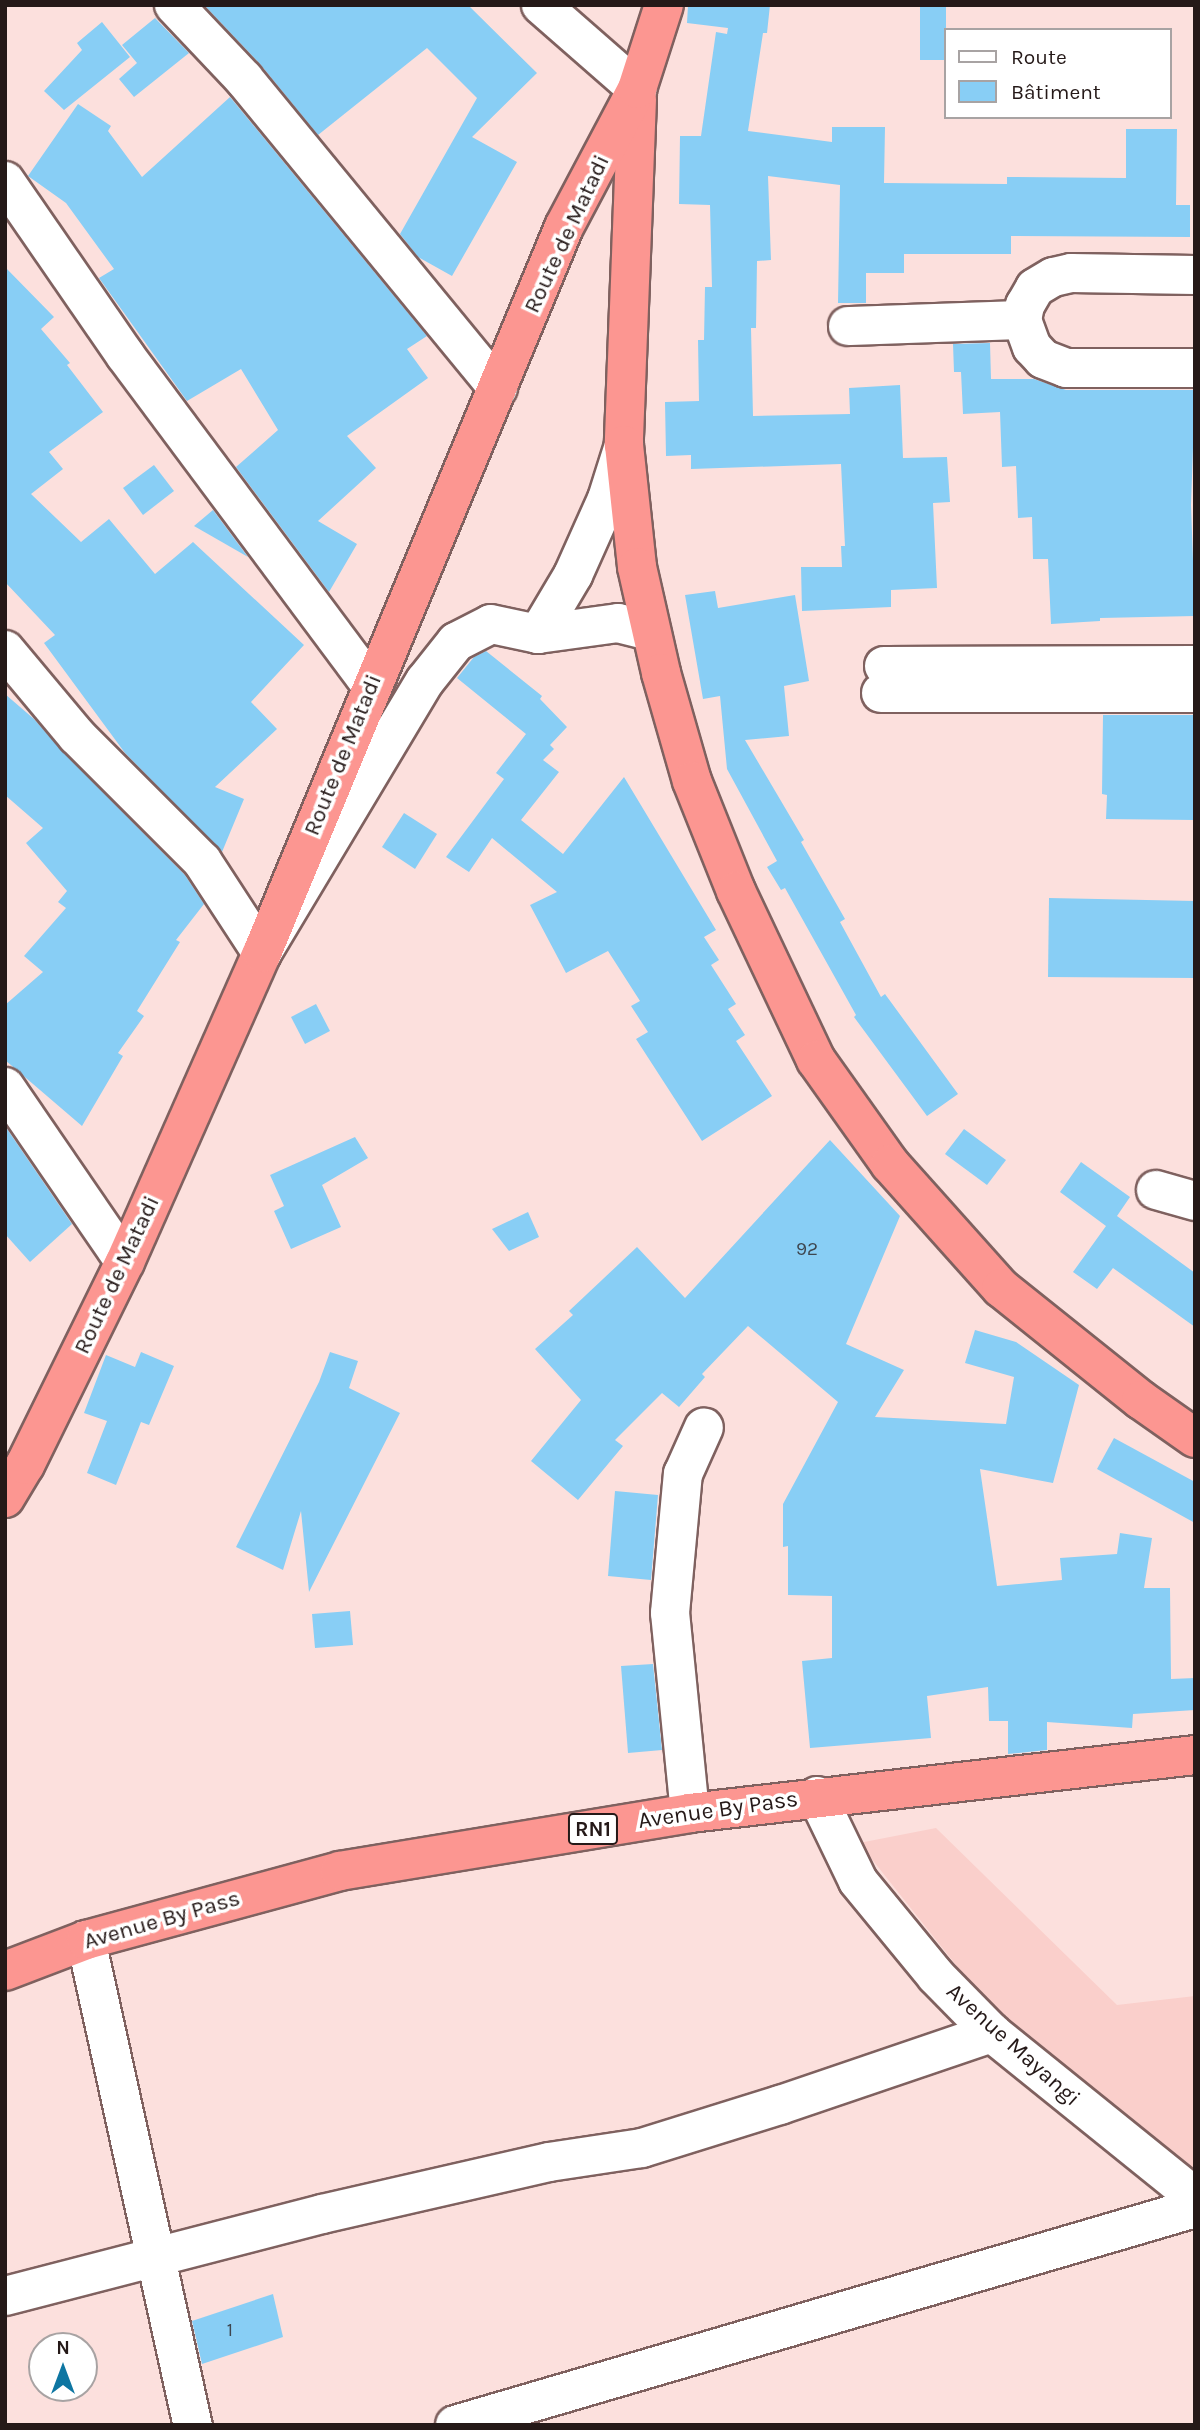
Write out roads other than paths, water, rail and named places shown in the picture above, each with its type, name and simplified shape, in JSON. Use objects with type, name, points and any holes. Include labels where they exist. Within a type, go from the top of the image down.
[{"type":"highway","name":"Route de Matadi","points":[[5,1498],[15,1457],[125,1262],[262,953],[371,685],[565,227],[637,89],[664,5]]},
{"type":"highway","points":[[637,89],[624,445],[637,567],[651,631],[692,780],[736,891],[816,1060],[890,1164],[1001,1289],[1141,1400],[1195,1438]]},
{"type":"highway","name":"Avenue By Pass","points":[[5,1971],[86,1940],[340,1871],[690,1813],[817,1796],[1195,1755]]},
{"type":"street","points":[[174,5],[244,79],[498,388]]},
{"type":"street","points":[[541,5],[637,89]]},
{"type":"street","points":[[5,181],[125,355],[371,685]]},
{"type":"street","points":[[1195,275],[1071,273],[1053,277],[1035,288],[1025,305],[1022,320],[1032,348],[1043,359],[1066,368],[1195,368]]},
{"type":"street","points":[[848,326],[1022,320]]},
{"type":"street","points":[[538,634],[573,575],[607,499],[624,445]]},
{"type":"street","points":[[5,650],[77,736],[201,861],[262,953],[425,681],[456,642],[491,624],[538,634],[618,623],[651,631]]},
{"type":"street","points":[[1195,666],[883,680],[1195,693]]},
{"type":"street","points":[[5,1087],[125,1262]]},
{"type":"street","points":[[1156,1190],[1195,1202]]},
{"type":"street","points":[[690,1813],[670,1613],[683,1474],[704,1427]]},
{"type":"street","name":"Avenue Mayangi","points":[[817,1796],[858,1881],[936,1976],[992,2033],[1195,2197]]},
{"type":"street","points":[[86,1940],[154,2258],[193,2425]]},
{"type":"street","points":[[5,2296],[321,2214],[549,2161],[642,2148],[780,2105],[992,2033]]},
{"type":"street","points":[[455,2425],[1195,2208]]}]
